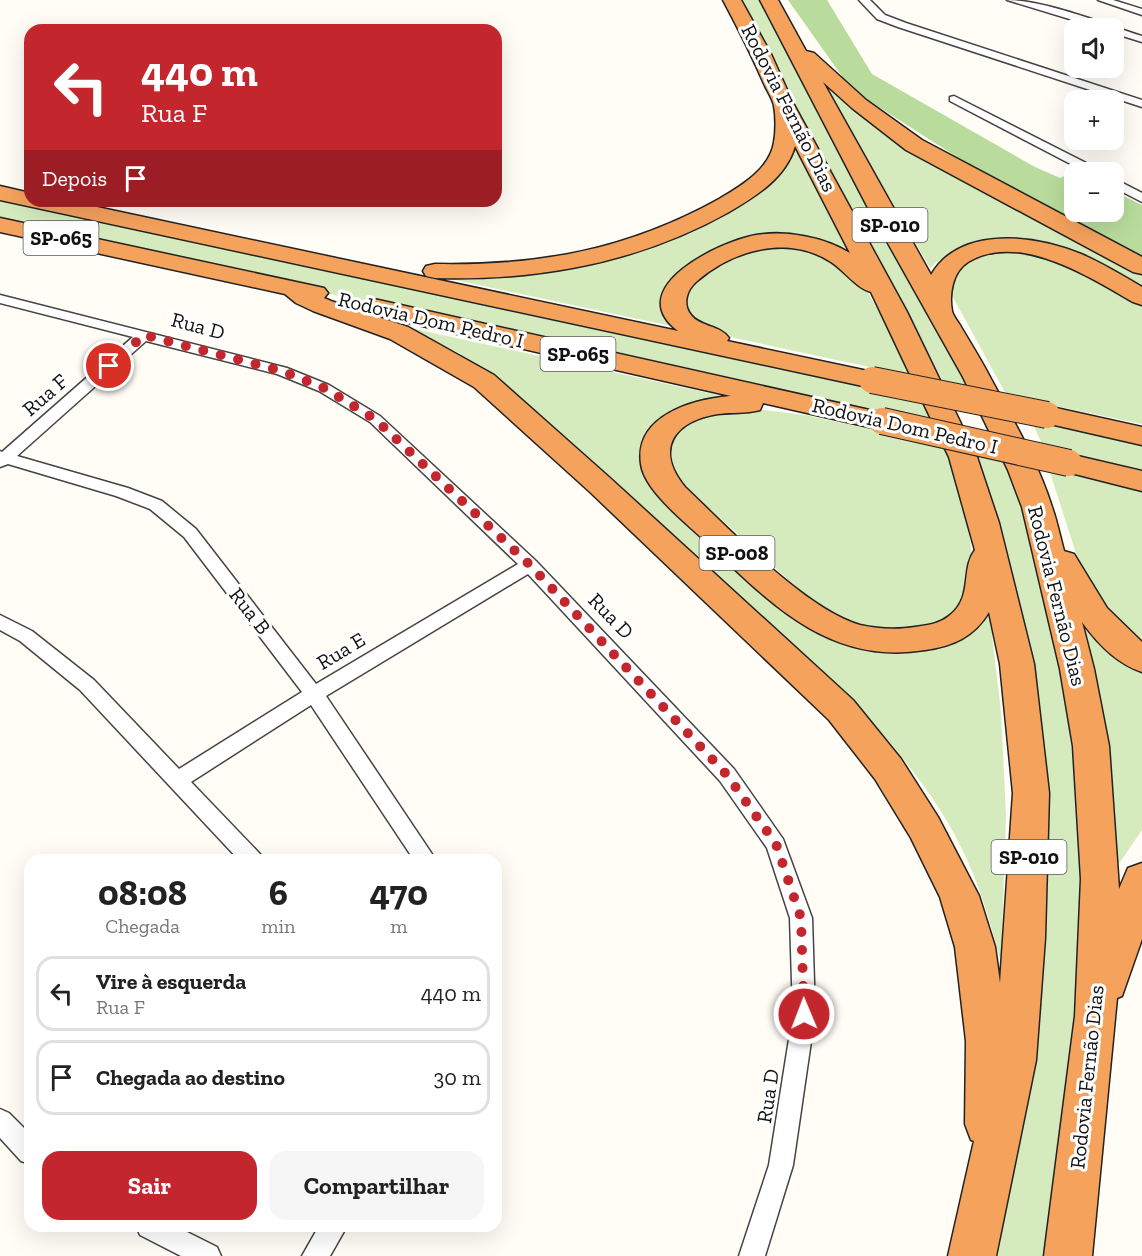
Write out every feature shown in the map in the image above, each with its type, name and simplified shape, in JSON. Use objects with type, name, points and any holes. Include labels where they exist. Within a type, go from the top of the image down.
[{"type":"highway","name":"Rodovia Fernão Dias","points":[[732,0],[761,54],[783,103],[894,312],[963,457],[984,524],[1017,664],[1031,793],[1025,938],[1014,1060],[988,1192],[972,1256]]},
{"type":"highway","name":"Rodovia Fernão Dias","points":[[768,0],[872,195],[940,309],[1023,470],[1037,507],[1077,669],[1091,746],[1100,879],[1096,1016],[1068,1256]]},
{"type":"highway","points":[[790,40],[859,104],[914,145],[1142,267]]},
{"type":"highway","points":[[783,103],[785,144],[781,156],[764,177],[726,204],[656,239],[592,258],[557,265],[485,272],[415,270],[369,262],[307,275],[305,298],[399,333],[484,381],[584,470],[833,702],[888,769],[925,828],[959,896],[975,947],[987,1041],[988,1192]]},
{"type":"highway","name":"SP-065","points":[[0,193],[24,199]]},
{"type":"highway","name":"Rodovia Dom Pedro I","points":[[59,207],[307,275],[872,418],[1133,479]]},
{"type":"highway","name":"Rodovia Dom Pedro I","points":[[0,225],[307,275],[767,358],[1142,436]]},
{"type":"highway","points":[[767,358],[693,329],[680,318],[674,308],[674,297],[679,285],[688,275],[732,249],[755,242],[778,241],[828,250],[846,260],[872,285],[894,312]]},
{"type":"highway","points":[[940,309],[942,275],[955,260],[977,249],[1012,245],[1047,250],[1072,259],[1142,297]]},
{"type":"highway","name":"SP-008","points":[[872,418],[748,404],[713,405],[693,410],[676,420],[664,431],[656,446],[655,463],[661,477],[674,494],[769,583],[809,615],[831,628],[860,637],[889,642],[915,641],[943,634],[965,623],[977,608],[985,578],[984,524]]},
{"type":"highway","points":[[1075,422],[1142,431]]},
{"type":"highway","points":[[1037,507],[1070,576],[1099,624],[1118,642],[1142,659]]},
{"type":"highway","points":[[1096,1016],[1142,880]]},
{"type":"street","points":[[864,0],[881,17],[902,25],[1142,104]]},
{"type":"street","points":[[1012,0],[1074,18]]},
{"type":"street","points":[[1103,0],[1142,12]]},
{"type":"street","points":[[1124,33],[1142,39]]},
{"type":"street","points":[[954,99],[1075,162]]},
{"type":"street","points":[[1124,189],[1142,198]]},
{"type":"street","name":"Rua D","points":[[0,299],[282,371],[324,388],[375,419],[530,565],[727,775],[776,844],[801,918],[802,1026],[781,1165],[752,1256]]},
{"type":"street","name":"Rua F","points":[[2,459],[144,335]]},
{"type":"street","name":"Rua B","points":[[2,459],[122,492],[156,505],[190,533],[314,694],[422,854]]},
{"type":"street","name":"Rua E","points":[[178,780],[314,694],[530,565]]},
{"type":"street","points":[[0,622],[26,636],[87,685],[247,854]]},
{"type":"street","points":[[0,1121],[24,1146]]},
{"type":"street","points":[[161,1232],[208,1256]]},
{"type":"street","points":[[315,1256],[330,1232]]},
{"type":"green space","points":[[739,0],[759,0],[976,390],[944,383],[849,211]]},
{"type":"green space","points":[[788,0],[827,0],[872,74],[1035,167],[1060,178],[1064,176],[1064,219],[994,181],[851,89]]},
{"type":"green space","points":[[827,89],[833,89],[1142,272],[1142,291],[1110,273],[983,242],[955,251],[930,268]]},
{"type":"green space","points":[[794,142],[857,261],[840,249],[830,247],[742,245],[715,248],[687,264],[667,287],[665,295],[667,303],[680,328],[432,275],[509,275],[713,216]]},
{"type":"green space","points":[[1124,196],[1142,205],[1142,261],[1070,222],[1124,222]]},
{"type":"green space","points":[[0,197],[24,202],[24,207],[46,207],[928,397],[939,424],[433,317],[0,220]]},
{"type":"green space","points":[[789,246],[825,253],[865,288],[916,377],[715,333],[686,316],[686,283],[696,274],[751,249]]},
{"type":"green space","points":[[1006,249],[1045,254],[1142,303],[1142,424],[1007,396],[949,290],[951,279],[961,265],[968,260]]},
{"type":"green space","points":[[410,328],[722,396],[695,404],[674,414],[652,481],[865,646],[989,610],[1001,712],[1006,816],[1001,963],[983,899],[959,843],[927,790],[875,725],[597,465],[512,391],[459,353]]},
{"type":"green space","points":[[757,409],[805,415],[947,446],[967,524],[973,568],[972,585],[962,606],[943,620],[913,628],[886,629],[848,621],[813,602],[689,490],[677,474],[671,458],[673,442],[678,434],[707,413]]},
{"type":"green space","points":[[1031,420],[1142,444],[1142,470],[1044,448]]},
{"type":"green space","points":[[975,454],[1008,460],[1017,486],[1054,628],[1074,763],[1079,830],[1080,907],[1076,1007],[1051,1256],[998,1256],[1020,1119],[1036,919],[984,523],[986,483]]},
{"type":"green space","points":[[1049,469],[1142,491],[1142,648],[1118,629],[1080,566]]},
{"type":"green space","points":[[1089,619],[1142,668],[1142,830],[1118,865],[1109,755],[1085,626]]},
{"type":"route","points":[[109,366],[144,335],[282,371],[324,388],[375,419],[530,565],[727,775],[776,844],[801,918],[804,1014]]}]
